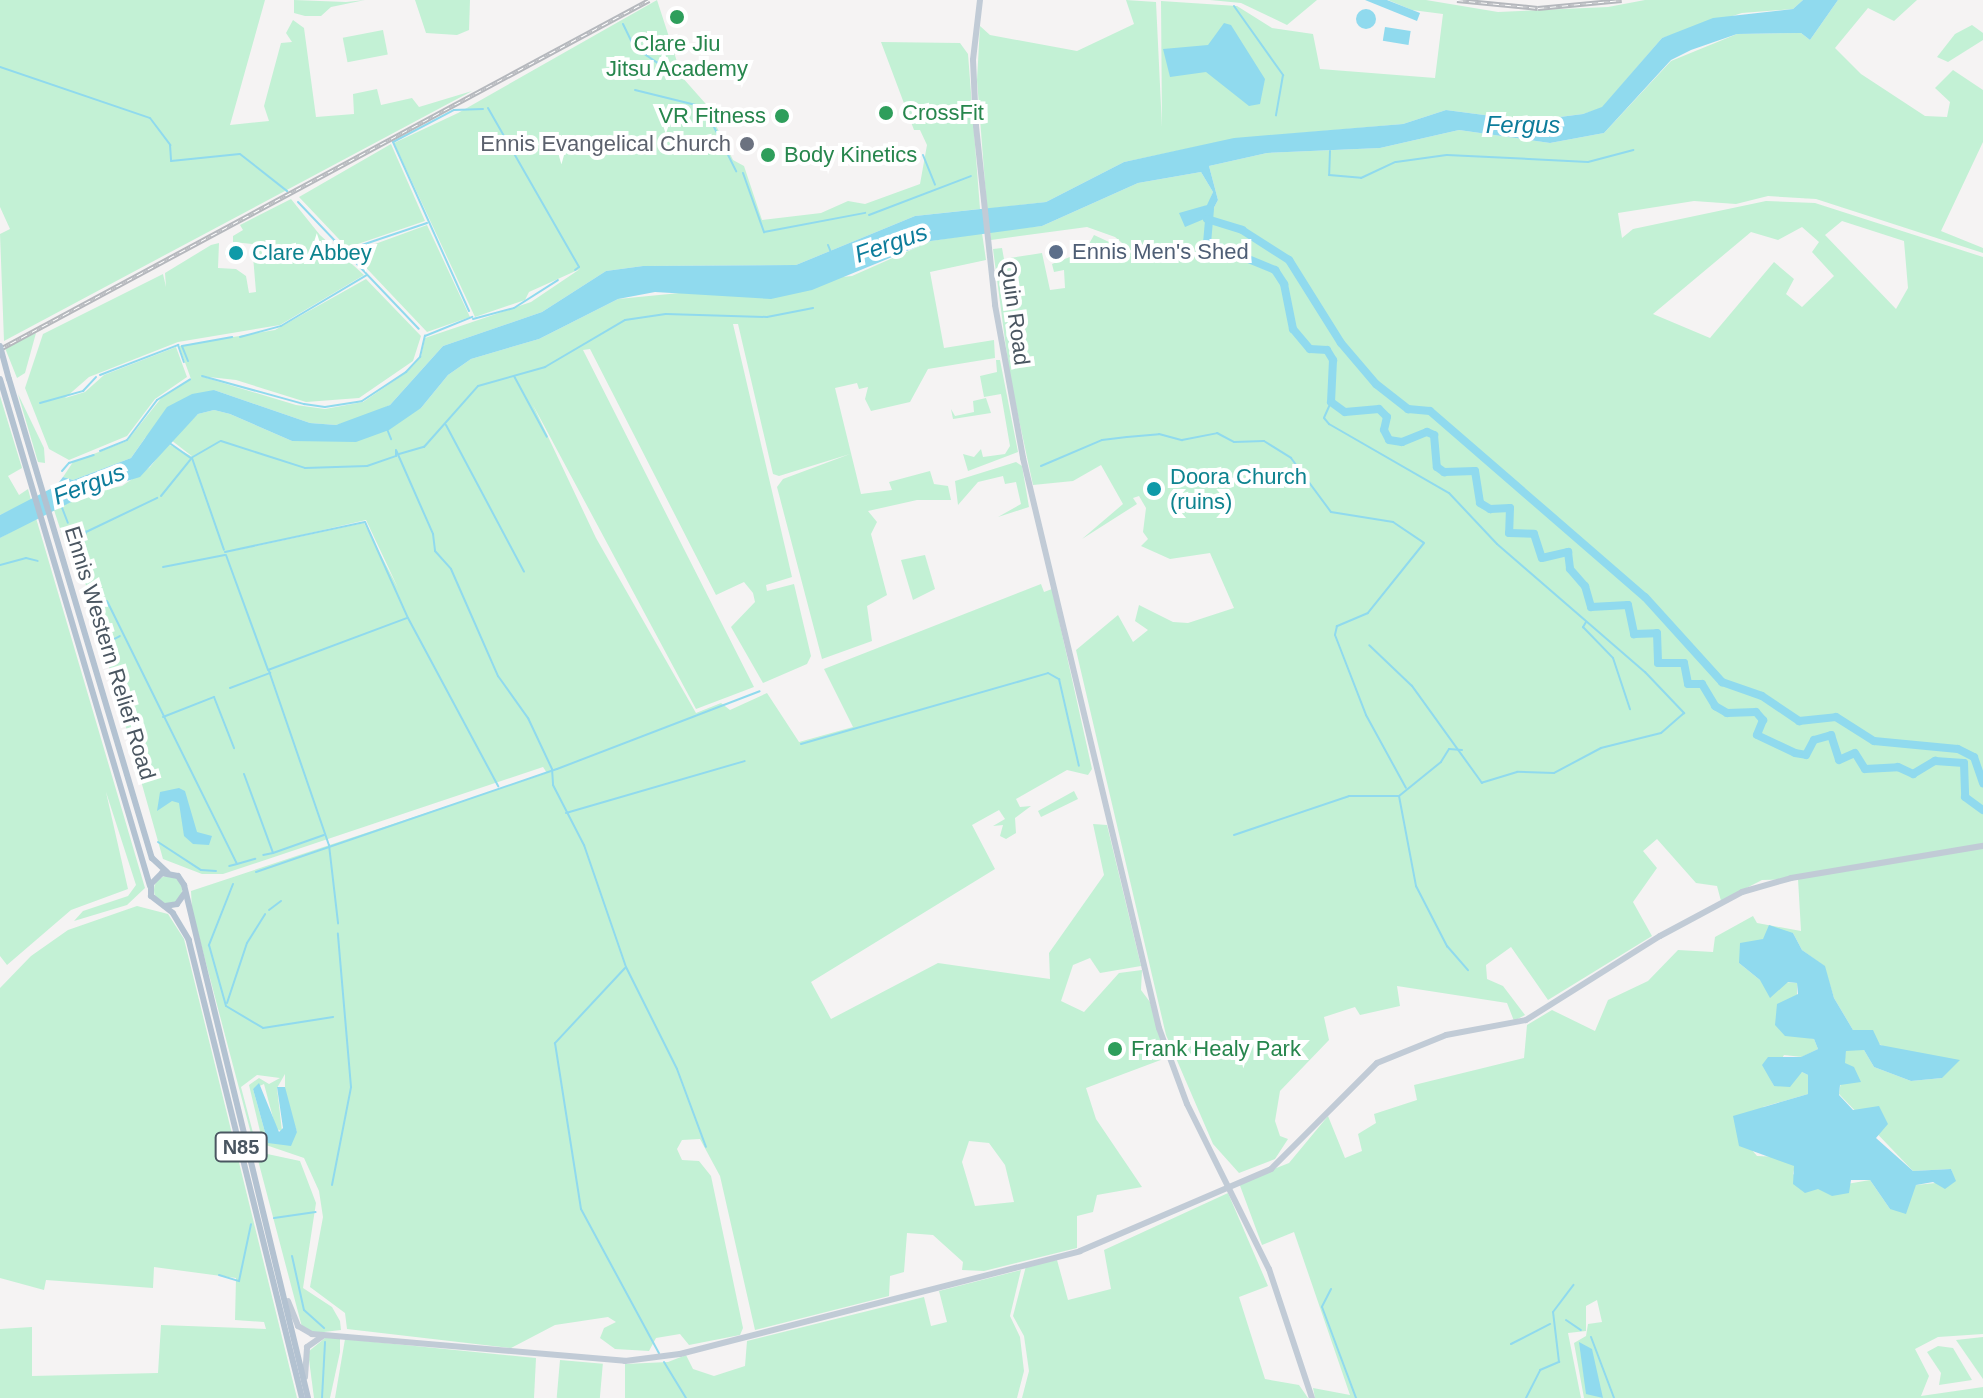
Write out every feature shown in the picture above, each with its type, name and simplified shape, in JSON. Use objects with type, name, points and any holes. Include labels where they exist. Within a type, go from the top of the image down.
[{"type":"main road","name":"Ennis Western Relief Road","points":[[0,346],[35,463],[56,552],[150,889]]},
{"type":"main road","name":"Ennis Western Relief Road","points":[[1,382],[152,858],[167,872]]},
{"type":"main road","points":[[150,889],[153,879],[167,872]]},
{"type":"main road","name":"N85","points":[[167,872],[182,880],[185,891],[288,1301],[308,1398]]},
{"type":"main road","name":"N85","points":[[150,889],[162,906],[182,924],[189,940],[302,1398]]},
{"type":"main road","points":[[162,906],[177,904],[185,891]]},
{"type":"street","name":"Quin Road","points":[[980,0],[973,60],[984,207],[1015,423],[1159,1028],[1187,1104],[1269,1269],[1312,1398]]},
{"type":"street","points":[[288,1301],[305,1332],[605,1362],[651,1360],[1080,1251],[1277,1165],[1377,1063],[1446,1035],[1526,1020],[1660,936],[1742,892],[1791,878],[1983,846]]},
{"type":"street","points":[[305,1377],[307,1347],[327,1335]]},
{"type":"green space","points":[[0,0],[265,0],[230,125],[269,121],[264,106],[281,43],[292,42],[286,33],[293,20],[304,28],[316,117],[354,114],[353,94],[377,89],[381,105],[412,98],[419,107],[472,91],[4,341],[0,234],[10,229],[0,207]]},
{"type":"green space","points":[[294,0],[365,0],[331,7],[321,16],[305,16],[294,13]]},
{"type":"green space","points":[[415,0],[470,0],[469,30],[457,35],[426,33]]},
{"type":"green space","points":[[657,0],[682,77],[705,103],[733,160],[744,166],[762,220],[821,213],[848,201],[865,204],[920,184],[927,145],[920,130],[914,130],[881,42],[960,43],[968,54],[980,209],[915,216],[796,265],[643,266],[606,271],[542,312],[443,346],[390,405],[365,417],[336,425],[310,423],[214,390],[145,438],[131,458],[73,480],[63,477],[73,462],[127,441],[162,397],[191,379],[179,346],[275,330],[366,279],[421,336],[413,361],[359,398],[306,402],[236,380],[200,376],[296,405],[325,409],[363,402],[407,372],[421,357],[425,338],[531,302],[580,269],[529,292],[525,300],[475,317],[394,143],[458,113]]},
{"type":"green space","points":[[1126,0],[1156,2],[1162,127],[1161,1],[1237,6],[1272,28],[1313,34],[1320,69],[1435,78],[1443,14],[1412,10],[1388,0],[1426,0],[1498,12],[1608,7],[1645,0],[1803,0],[1793,9],[1742,13],[1662,38],[1602,108],[1583,114],[1529,121],[1446,110],[1403,124],[1234,139],[1124,162],[1046,202],[987,209],[977,80],[980,26],[990,35],[1077,51],[1134,24]]},
{"type":"green space","points":[[1210,0],[1317,0],[1287,25],[1241,3]]},
{"type":"green space","points":[[1838,0],[1917,0],[1894,21],[1868,8],[1835,48],[1861,74],[1925,116],[1947,117],[1950,102],[1935,88],[1953,70],[1983,90],[1983,142],[1941,231],[1983,248],[1983,253],[1816,199],[1768,196],[1736,204],[1694,201],[1618,213],[1622,238],[1633,229],[1766,201],[1815,203],[1983,257],[1983,1334],[1938,1337],[1915,1349],[1929,1376],[1921,1396],[1983,1387],[1983,1398],[1584,1398],[1574,1343],[1586,1336],[1588,1324],[1602,1322],[1597,1300],[1586,1306],[1586,1331],[1568,1333],[1581,1398],[1315,1398],[1313,1388],[1350,1395],[1294,1232],[1262,1245],[1239,1183],[1289,1163],[1328,1116],[1345,1158],[1362,1151],[1358,1134],[1376,1123],[1374,1114],[1417,1100],[1414,1085],[1524,1058],[1527,1025],[1552,1010],[1595,1031],[1608,1000],[1648,981],[1678,950],[1713,952],[1715,937],[1753,916],[1757,923],[1801,931],[1798,879],[1762,880],[1721,901],[1717,886],[1696,883],[1657,839],[1643,851],[1657,868],[1633,902],[1652,936],[1548,1000],[1511,947],[1486,965],[1487,979],[1503,986],[1525,1015],[1514,1021],[1507,1003],[1397,986],[1400,1006],[1360,1015],[1355,1007],[1324,1017],[1329,1040],[1280,1091],[1275,1121],[1280,1136],[1288,1139],[1275,1159],[1239,1173],[1213,1144],[1166,1035],[1076,650],[1118,615],[1133,642],[1148,630],[1135,621],[1139,605],[1173,622],[1188,623],[1234,608],[1210,553],[1170,559],[1141,546],[1148,539],[1143,532],[1146,508],[1139,496],[1133,498],[1137,504],[1082,539],[1123,504],[1101,465],[1073,481],[1033,485],[1010,378],[993,249],[1002,248],[1004,259],[1042,253],[1050,290],[1065,288],[1064,270],[1054,272],[1052,264],[1085,251],[1094,235],[1135,254],[1115,237],[1087,227],[991,240],[990,231],[1042,226],[1138,183],[1201,172],[1213,192],[1208,205],[1187,212],[1191,222],[1209,217],[1218,200],[1209,166],[1267,153],[1380,148],[1459,130],[1550,143],[1604,133],[1671,61],[1737,34],[1801,33],[1810,40]],"holes":[[[1842,221],[1904,241],[1908,288],[1896,309],[1825,235]],[[1802,227],[1819,242],[1812,252],[1834,276],[1802,307],[1786,294],[1794,279],[1774,262],[1710,338],[1653,314],[1751,232],[1778,240]],[[1793,933],[1802,950],[1824,966],[1834,998],[1853,1030],[1942,1078],[1911,1081],[1874,1067],[1864,1050],[1846,1050],[1839,1094],[1913,1171],[1951,1169],[1955,1181],[1916,1185],[1890,1209],[1870,1180],[1818,1189],[1793,1174],[1795,1166],[1780,1157],[1757,1156],[1752,1150],[1763,1107],[1808,1094],[1808,1075],[1802,1072],[1774,1086],[1770,1078],[1784,1055],[1802,1057],[1818,1049],[1814,1039],[1797,1035],[1797,983],[1760,980],[1739,963],[1763,939]]]},
{"type":"green space","points":[[1972,25],[1983,33],[1983,40],[1948,62],[1937,57],[1955,34]]},
{"type":"green space","points":[[383,30],[388,55],[348,62],[343,38]]},
{"type":"green space","points":[[391,144],[425,221],[352,246],[356,251],[427,225],[470,317],[427,332],[299,197]]},
{"type":"green space","points":[[291,199],[320,235],[364,275],[280,325],[178,342],[89,377],[65,398],[85,392],[104,375],[176,347],[187,377],[155,399],[127,436],[69,460],[49,449],[25,388],[43,334],[163,274],[166,287],[165,273],[219,243],[218,268],[236,269],[246,276],[249,293],[256,292],[252,244],[233,242],[233,236],[243,230],[240,225]]},
{"type":"green space","points":[[982,233],[986,260],[930,272],[944,348],[994,340],[995,358],[928,369],[910,402],[871,411],[865,399],[868,387],[859,389],[857,383],[835,388],[861,494],[892,490],[889,482],[930,471],[934,484],[948,486],[951,500],[917,500],[868,511],[877,522],[871,534],[887,595],[867,606],[872,641],[822,659],[777,487],[783,479],[850,454],[779,476],[773,474],[738,324],[733,324],[792,577],[766,585],[767,591],[794,584],[811,656],[807,664],[763,683],[731,627],[755,602],[753,593],[744,582],[716,595],[590,349],[583,350],[754,687],[696,709],[533,405],[596,538],[696,713],[721,703],[730,710],[767,693],[799,742],[853,727],[824,669],[1041,584],[1044,592],[1052,589],[1092,769],[1088,775],[1067,770],[1016,799],[1020,807],[1031,806],[1015,818],[1016,833],[1006,839],[1000,836],[1003,825],[993,826],[1005,819],[999,810],[972,825],[995,869],[811,982],[831,1019],[938,963],[1050,979],[1049,953],[1104,875],[1093,824],[1107,825],[1141,966],[1100,973],[1090,958],[1073,965],[1061,1001],[1084,1012],[1119,973],[1142,970],[1141,990],[1150,1002],[1166,1058],[1086,1088],[1096,1119],[1142,1187],[1097,1195],[1093,1212],[1077,1216],[1077,1248],[984,1271],[962,1270],[963,1262],[933,1235],[907,1233],[904,1272],[890,1276],[889,1296],[755,1330],[720,1176],[700,1139],[682,1140],[677,1149],[682,1160],[699,1161],[711,1176],[743,1328],[740,1335],[689,1345],[680,1334],[656,1338],[649,1351],[615,1349],[600,1338],[604,1328],[616,1322],[608,1317],[555,1325],[511,1348],[347,1329],[345,1313],[310,1287],[323,1217],[319,1191],[304,1158],[263,1144],[249,1085],[259,1078],[269,1084],[280,1078],[257,1075],[241,1087],[258,1152],[300,1161],[316,1203],[303,1288],[332,1307],[341,1330],[315,1333],[302,1327],[192,910],[191,891],[547,773],[543,767],[223,874],[202,874],[163,859],[74,543],[66,547],[54,510],[91,492],[122,486],[150,467],[168,444],[193,457],[171,440],[198,414],[214,410],[230,414],[292,441],[421,408],[448,375],[471,359],[539,339],[618,299],[852,276],[931,241]],"holes":[[[366,520],[398,588],[364,523],[228,552]],[[285,1074],[285,1099],[297,1132],[268,1143],[253,1089],[264,1084],[276,1129],[282,1131],[277,1088]],[[969,1141],[989,1143],[1005,1165],[1014,1202],[975,1206],[962,1162]]]},
{"type":"green space","points":[[235,243],[242,246],[245,253],[242,260],[235,263],[228,260],[225,253],[228,246]]},
{"type":"green space","points":[[36,333],[25,373],[17,378],[5,348]]},
{"type":"green space","points":[[996,360],[1000,360],[1018,452],[968,471],[963,454],[974,457],[981,449],[983,457],[1005,454],[1010,446],[1001,394],[984,397],[980,376],[997,372]]},
{"type":"green space","points":[[18,394],[44,448],[45,463],[38,462]]},
{"type":"green space","points":[[0,396],[22,468],[8,476],[19,495],[28,489],[31,500],[0,515]]},
{"type":"green space","points":[[986,398],[991,413],[953,419],[951,409],[955,416],[974,412],[973,401]]},
{"type":"green space","points":[[1016,462],[1022,466],[1029,507],[998,517],[1021,504],[1016,482],[1005,484],[1003,476],[978,482],[958,505],[955,481]]},
{"type":"green space","points":[[36,518],[145,888],[127,905],[74,921],[83,911],[128,896],[136,885],[106,792],[128,889],[71,910],[7,965],[0,956],[0,538]]},
{"type":"green space","points":[[925,555],[935,589],[913,600],[901,560]]},
{"type":"green space","points":[[1074,791],[1078,799],[1041,817],[1038,811]]},
{"type":"green space","points":[[168,876],[178,880],[182,890],[178,900],[168,904],[158,900],[154,890],[158,880]]},
{"type":"green space","points":[[137,906],[168,914],[184,939],[297,1398],[0,1398],[0,1329],[32,1327],[32,1376],[158,1373],[161,1325],[266,1329],[264,1322],[235,1320],[236,1278],[154,1267],[153,1288],[46,1280],[44,1290],[0,1278],[0,988],[31,956],[68,930]]},
{"type":"green space","points":[[1228,1193],[1268,1286],[1239,1297],[1265,1379],[1299,1385],[1308,1398],[1022,1398],[1029,1371],[1024,1336],[1013,1316],[1026,1266],[1057,1260],[1068,1300],[1111,1289],[1104,1250]]},
{"type":"green space","points":[[1021,1270],[1010,1316],[1020,1337],[1024,1371],[1017,1398],[625,1398],[625,1364],[668,1362],[686,1355],[693,1369],[714,1376],[745,1366],[747,1341],[924,1297],[931,1326],[947,1322],[939,1291]]},
{"type":"green space","points":[[1983,1337],[1983,1379],[1956,1340]]},
{"type":"green space","points":[[325,1338],[340,1338],[340,1352],[330,1398],[314,1398],[308,1352]]},
{"type":"green space","points":[[345,1339],[536,1358],[534,1398],[335,1398]]},
{"type":"green space","points":[[1938,1346],[1953,1348],[1972,1380],[1939,1385],[1941,1373],[1927,1352]]},
{"type":"green space","points":[[560,1360],[603,1364],[600,1398],[557,1398]]},
{"type":"water","points":[[1365,0],[1387,0],[1420,13],[1417,21]]},
{"type":"water","name":"Fergus","points":[[1803,0],[1838,0],[1810,40],[1801,33],[1737,34],[1691,50],[1671,60],[1604,133],[1550,143],[1459,130],[1380,148],[1267,153],[1209,166],[1218,200],[1209,217],[1185,227],[1179,213],[1207,205],[1213,192],[1201,172],[1138,183],[1042,226],[931,241],[812,290],[771,299],[655,292],[618,299],[539,339],[471,359],[448,375],[421,408],[389,430],[356,442],[292,441],[230,414],[214,410],[198,414],[140,477],[91,492],[0,538],[0,515],[56,486],[63,477],[73,480],[131,458],[167,407],[192,394],[214,390],[310,423],[336,425],[390,405],[443,346],[542,312],[606,271],[643,266],[796,265],[915,216],[1046,202],[1124,162],[1234,138],[1403,124],[1446,110],[1529,121],[1583,114],[1602,107],[1662,38],[1713,18],[1793,9]]},
{"type":"water","points":[[1366,9],[1373,12],[1376,19],[1373,26],[1366,29],[1359,26],[1356,19],[1359,12]]},
{"type":"water","points":[[1224,23],[1231,25],[1265,79],[1260,104],[1249,106],[1206,72],[1170,77],[1163,49],[1208,45]]},
{"type":"water","points":[[1385,27],[1411,31],[1408,45],[1383,41]]},
{"type":"water","points":[[179,788],[185,791],[197,832],[212,836],[209,845],[193,844],[184,836],[179,803],[172,801],[157,811],[160,792]]},
{"type":"water","points":[[1769,925],[1793,933],[1802,950],[1825,966],[1834,998],[1853,1030],[1873,1030],[1880,1045],[1960,1060],[1942,1078],[1911,1081],[1874,1067],[1864,1050],[1846,1051],[1845,1063],[1854,1067],[1861,1082],[1840,1085],[1839,1095],[1853,1110],[1879,1106],[1888,1124],[1876,1138],[1913,1171],[1951,1169],[1956,1181],[1945,1189],[1933,1182],[1916,1185],[1906,1214],[1890,1209],[1870,1180],[1851,1180],[1849,1193],[1832,1196],[1818,1189],[1805,1193],[1793,1184],[1794,1166],[1739,1146],[1733,1116],[1808,1094],[1808,1075],[1802,1072],[1790,1087],[1774,1086],[1762,1065],[1768,1057],[1801,1057],[1818,1049],[1814,1039],[1785,1036],[1775,1025],[1777,1004],[1798,994],[1797,983],[1788,982],[1770,998],[1760,980],[1739,963],[1740,943],[1763,939]]},
{"type":"water","points":[[259,1083],[279,1132],[283,1128],[277,1087],[285,1087],[297,1132],[291,1146],[268,1143],[253,1089]]},
{"type":"water","points":[[1579,1342],[1592,1349],[1603,1398],[1586,1394]]},
{"type":"waterway","points":[[1234,6],[1283,75],[1276,115]]},
{"type":"waterway","points":[[623,24],[634,47],[667,69]]},
{"type":"waterway","points":[[0,67],[150,118],[170,145],[171,161],[240,154],[287,191]]},
{"type":"waterway","points":[[635,90],[704,107],[736,171]]},
{"type":"waterway","points":[[488,108],[579,267],[575,270]]},
{"type":"waterway","points":[[469,311],[393,142],[454,110],[483,109]]},
{"type":"waterway","points":[[1330,151],[1329,175],[1361,178],[1396,162],[1447,155],[1588,162],[1633,150]]},
{"type":"waterway","points":[[923,155],[935,185]]},
{"type":"waterway","points":[[743,173],[764,232],[865,213]]},
{"type":"waterway","points":[[869,215],[971,176]]},
{"type":"waterway","points":[[298,202],[419,329]]},
{"type":"waterway","points":[[1210,209],[1207,242],[1275,270],[1284,284],[1293,329],[1310,349],[1327,350],[1333,360],[1331,402],[1345,412],[1379,409],[1387,417],[1384,430],[1389,440],[1402,442],[1427,432],[1434,435],[1437,467],[1444,472],[1475,471],[1480,503],[1490,509],[1510,508],[1509,533],[1534,534],[1542,558],[1568,552],[1570,569],[1585,586],[1591,607],[1628,605],[1634,634],[1657,633],[1658,663],[1684,663],[1688,684],[1702,684],[1715,706],[1727,713],[1756,712],[1763,720],[1757,735],[1795,753],[1806,755],[1814,740],[1831,735],[1839,760],[1855,753],[1865,769],[1898,767],[1913,774],[1935,761],[1964,763],[1965,797],[1983,810]]},
{"type":"waterway","points":[[1207,219],[1242,230],[1289,260],[1341,343],[1376,384],[1408,409],[1430,411],[1645,597],[1722,682],[1762,696],[1799,721],[1836,717],[1874,741],[1958,749],[1974,757],[1983,783]]},
{"type":"waterway","points":[[356,247],[427,223]]},
{"type":"waterway","points":[[828,245],[832,255]]},
{"type":"waterway","points":[[240,337],[281,326],[367,275]]},
{"type":"waterway","points":[[473,319],[514,308],[558,280]]},
{"type":"waterway","points":[[399,454],[424,447],[478,386],[545,367],[625,320],[666,314],[767,317],[813,308]]},
{"type":"waterway","points":[[202,376],[304,404],[325,407],[362,401],[406,372],[420,357],[425,336],[472,317]]},
{"type":"waterway","points":[[188,361],[182,346],[232,337]]},
{"type":"waterway","points":[[100,375],[178,345],[184,362]]},
{"type":"waterway","points":[[514,376],[547,437]]},
{"type":"waterway","points":[[40,403],[83,391],[96,377]]},
{"type":"waterway","points":[[100,451],[127,440],[157,400],[190,379]]},
{"type":"waterway","points":[[1331,402],[1324,418],[1329,424],[1449,493],[1497,544],[1645,672],[1684,713],[1661,733],[1601,748],[1554,773],[1517,772],[1482,783],[1412,686],[1369,645]]},
{"type":"waterway","points":[[446,425],[524,572]]},
{"type":"waterway","points":[[387,429],[391,439]]},
{"type":"waterway","points":[[1041,466],[1102,440],[1127,437],[1159,434],[1182,440],[1217,433],[1234,442],[1264,441],[1291,458],[1331,512],[1393,522],[1424,543],[1368,613],[1337,626],[1335,635],[1366,715],[1406,788]]},
{"type":"waterway","points":[[168,442],[191,458],[221,441],[305,468],[367,466],[396,456],[396,451]]},
{"type":"waterway","points":[[396,450],[433,534],[435,551],[451,569],[498,676],[528,718],[552,769],[553,785],[584,845],[626,967],[677,1069],[706,1147]]},
{"type":"waterway","name":"Fergus","points":[[62,471],[69,463],[94,455]]},
{"type":"waterway","points":[[192,458],[224,550]]},
{"type":"waterway","points":[[161,496],[191,459]]},
{"type":"waterway","points":[[72,529],[82,546],[86,532],[157,498]]},
{"type":"waterway","name":"Fergus","points":[[61,505],[68,523]]},
{"type":"waterway","points":[[225,552],[365,522],[408,618],[498,786]]},
{"type":"waterway","points":[[163,567],[225,555]]},
{"type":"waterway","points":[[226,555],[268,670],[407,618]]},
{"type":"waterway","points":[[0,565],[26,558],[38,561]]},
{"type":"waterway","points":[[107,601],[237,864],[229,866]]},
{"type":"waterway","points":[[1586,622],[1583,627],[1613,658],[1630,709]]},
{"type":"waterway","points":[[103,645],[120,636]]},
{"type":"waterway","points":[[269,671],[329,845],[338,923]]},
{"type":"waterway","points":[[230,688],[270,673]]},
{"type":"waterway","points":[[801,744],[1048,673],[1059,679],[1079,766]]},
{"type":"waterway","points":[[256,872],[557,769],[760,691]]},
{"type":"waterway","points":[[163,717],[214,697],[234,748]]},
{"type":"waterway","points":[[1462,750],[1449,749],[1441,762],[1399,796],[1416,886],[1447,946],[1468,970]]},
{"type":"waterway","points":[[566,813],[745,761]]},
{"type":"waterway","points":[[244,774],[273,853],[263,855]]},
{"type":"waterway","points":[[1234,835],[1349,796],[1398,796]]},
{"type":"waterway","points":[[273,853],[324,835]]},
{"type":"waterway","points":[[158,842],[201,870],[216,871]]},
{"type":"waterway","points":[[237,864],[255,859]]},
{"type":"waterway","points":[[233,884],[209,945],[226,1006],[263,1028],[333,1017]]},
{"type":"waterway","points":[[269,910],[281,901]]},
{"type":"waterway","points":[[227,1003],[247,943],[265,914]]},
{"type":"waterway","points":[[332,1185],[351,1087],[338,934]]},
{"type":"waterway","points":[[625,968],[555,1043],[581,1209],[659,1353]]},
{"type":"waterway","points":[[274,1218],[316,1212]]},
{"type":"waterway","points":[[219,1275],[239,1281],[251,1224]]},
{"type":"waterway","points":[[292,1256],[304,1310],[324,1328]]},
{"type":"waterway","points":[[1526,1398],[1540,1370],[1559,1362],[1553,1312],[1573,1285]]},
{"type":"waterway","points":[[1331,1289],[1322,1307],[1356,1398]]},
{"type":"waterway","points":[[1566,1320],[1581,1330]]},
{"type":"waterway","points":[[1511,1344],[1550,1324]]},
{"type":"waterway","points":[[1591,1337],[1614,1398]]},
{"type":"waterway","points":[[322,1398],[325,1342]]},
{"type":"waterway","points":[[664,1362],[686,1398]]},
{"type":"railway","points":[[0,349],[649,0]]},
{"type":"railway","points":[[1457,0],[1538,8],[1622,0]]},
{"type":"place","name":"Clare Jiu Jitsu Academy","points":[[677,17]]},
{"type":"place","name":"CrossFit","points":[[886,113]]},
{"type":"place","name":"VR Fitness","points":[[782,116]]},
{"type":"place","name":"Ennis Evangelical Church","points":[[747,144]]},
{"type":"place","name":"Body Kinetics","points":[[768,155]]},
{"type":"place","name":"Ennis Men's Shed","points":[[1056,252]]},
{"type":"place","name":"Clare Abbey","points":[[236,253]]},
{"type":"place","name":"Doora Church (ruins)","points":[[1154,489]]},
{"type":"place","name":"Frank Healy Park","points":[[1115,1049]]}]
